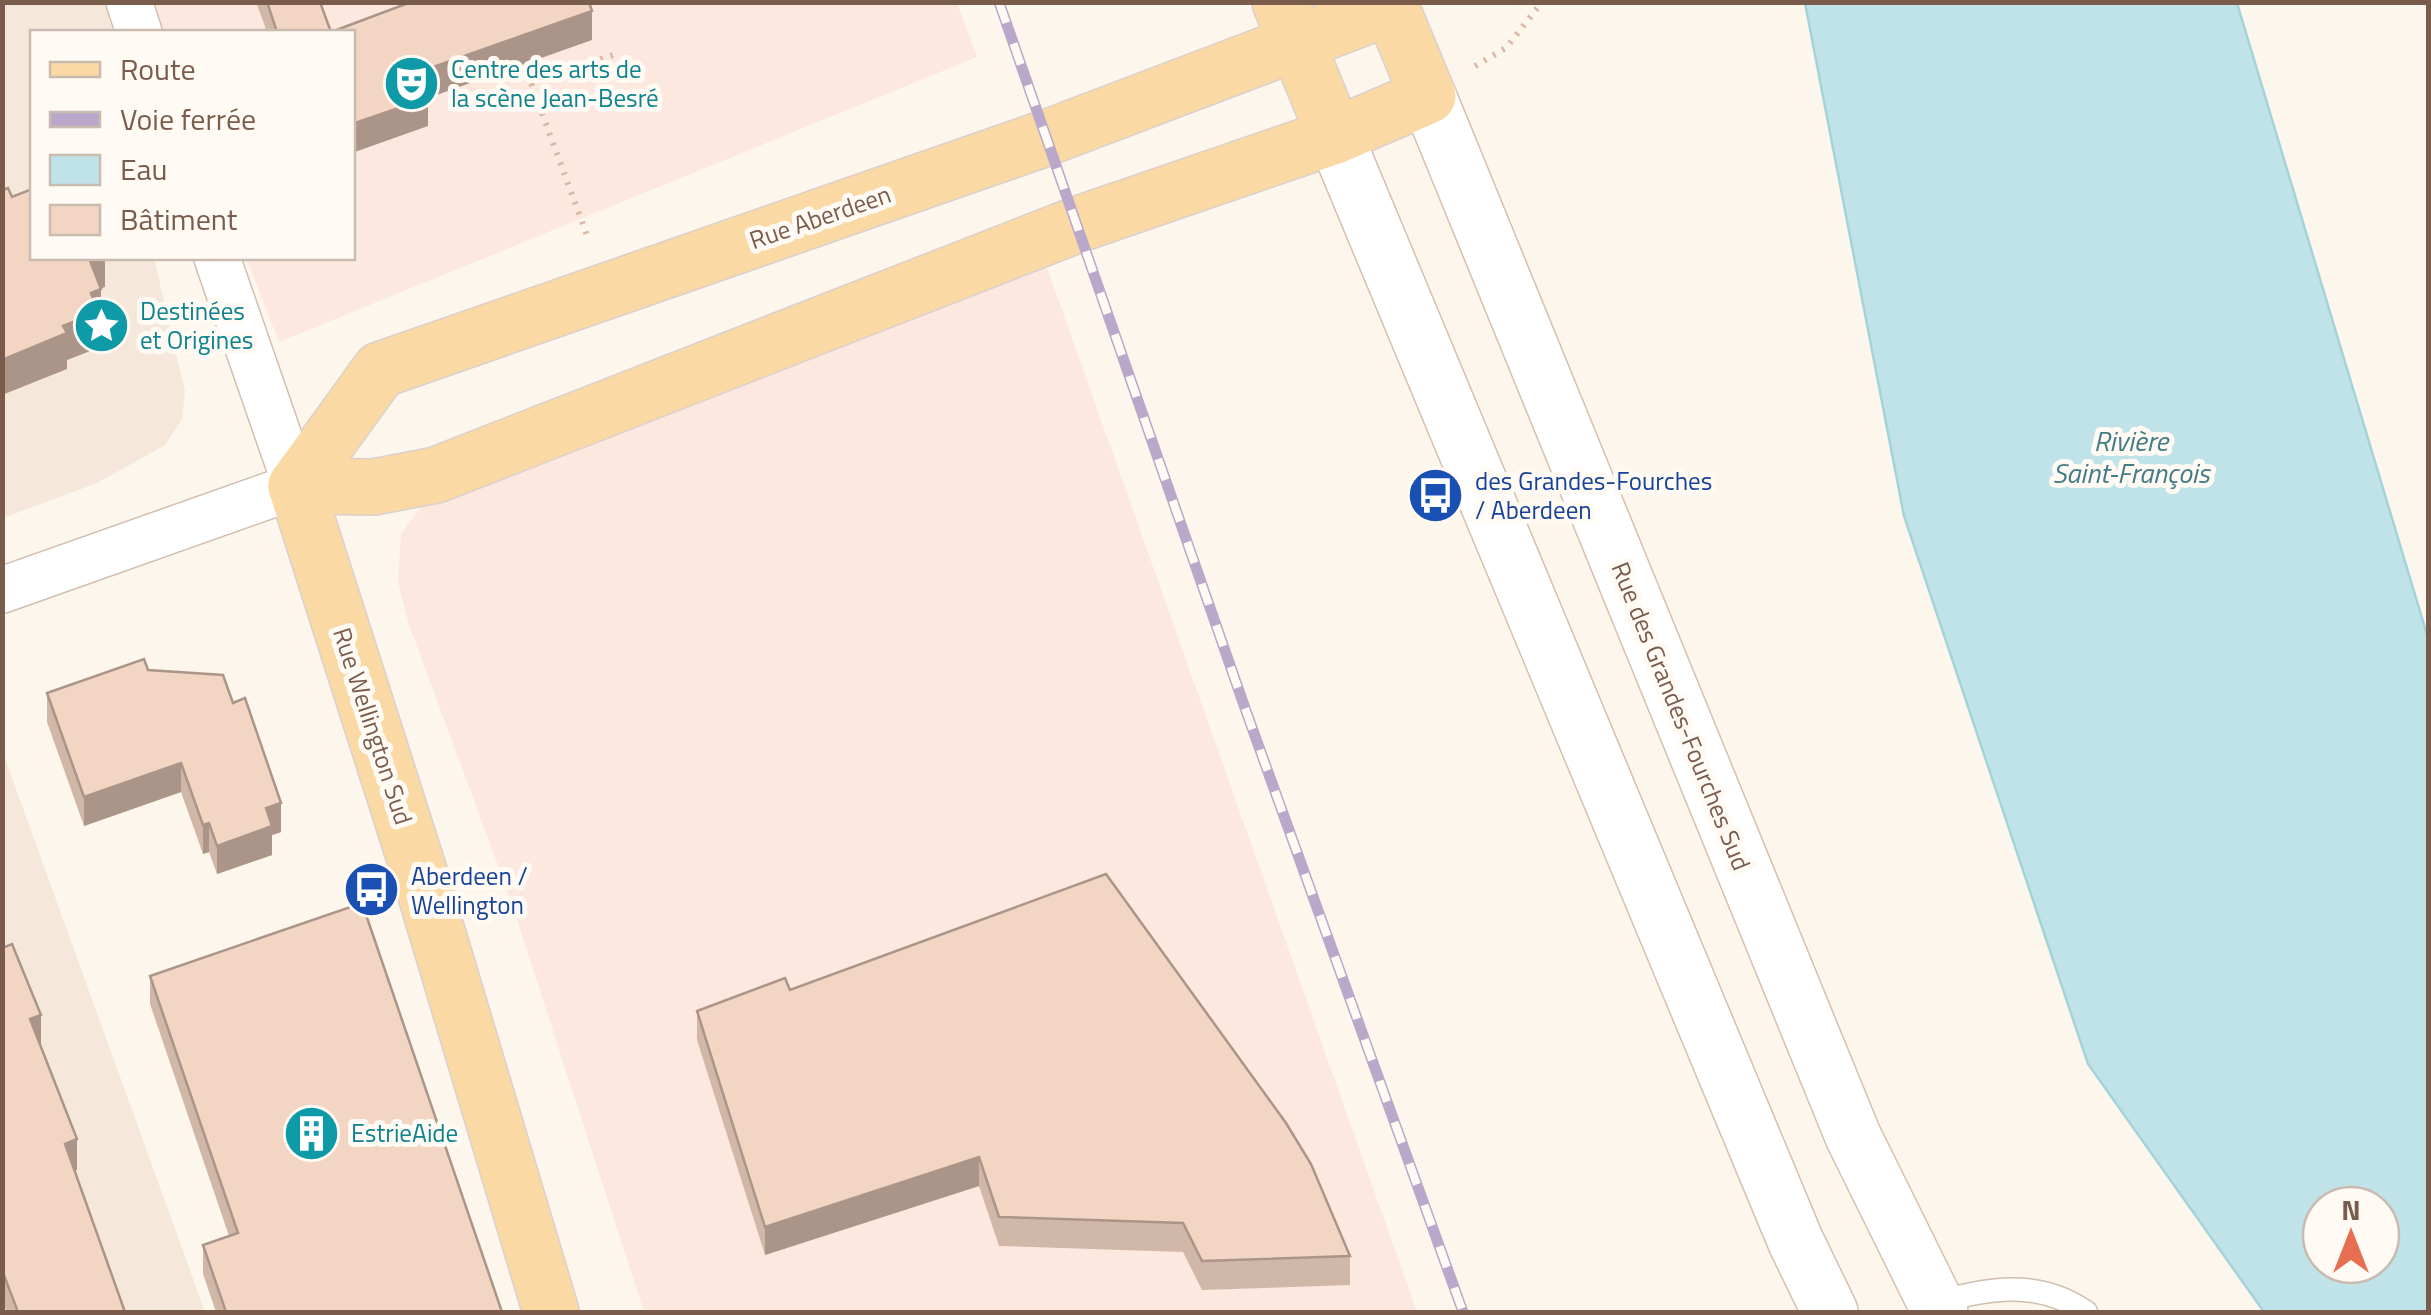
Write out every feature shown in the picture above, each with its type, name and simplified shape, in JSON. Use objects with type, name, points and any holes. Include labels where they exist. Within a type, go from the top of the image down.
[{"type":"main road","name":"Rue des Grandes-Fourches Sud","points":[[1390,5],[1852,1136],[1929,1309]]},
{"type":"main road","name":"Rue Aberdeen","points":[[296,486],[380,370],[608,291],[1289,24],[1390,5]]},
{"type":"main road","points":[[1289,24],[1796,1242],[1830,1312]]},
{"type":"main road","points":[[296,486],[374,487],[436,475],[1079,224],[1335,136],[1428,96]]},
{"type":"main road","name":"Rue Wellington Sud","points":[[296,486],[418,865],[551,1312]]},
{"type":"street","points":[[129,2],[138,30]]},
{"type":"street","name":"Rue Wellington Sud","points":[[218,260],[296,486]]},
{"type":"street","points":[[2,590],[296,486]]},
{"type":"lane","points":[[1929,1309],[2028,1287],[2065,1297],[2086,1312]]},
{"type":"path","points":[[1428,96],[1506,48],[1542,2]]},
{"type":"path","points":[[531,84],[616,54]]},
{"type":"path","points":[[524,64],[608,291]]},
{"type":"shaded area","points":[[3,3],[104,3],[112,30],[30,30],[30,260],[154,260],[185,392],[182,419],[165,445],[97,483],[3,518]]},
{"type":"shaded area","points":[[145,3],[957,3],[977,57],[279,342],[247,260],[355,260],[355,30],[156,30]]},
{"type":"shaded area","points":[[1044,259],[1417,1312],[644,1312],[510,898],[408,622],[398,582],[401,534],[429,497]]},
{"type":"shaded area","points":[[3,753],[205,1312],[3,1312]]},
{"type":"water","name":"Rivière Saint-François","points":[[1805,3],[2237,3],[2428,638],[2428,1312],[2264,1312],[2088,1064],[1904,516]]},
{"type":"building","points":[[267,2],[320,2],[330,30],[276,30]]},
{"type":"building","name":"Centre des arts de la scène Jean-Besré","points":[[411,2],[589,2],[592,11],[419,72],[428,98],[355,123],[355,30],[336,30]]},
{"type":"building","points":[[8,188],[12,197],[30,190],[30,260],[90,260],[101,289],[91,293],[98,312],[63,326],[67,333],[2,360],[2,190]]},
{"type":"building","points":[[144,659],[148,670],[223,675],[233,703],[245,698],[281,803],[266,808],[272,826],[217,846],[209,823],[203,825],[181,763],[84,797],[47,693]]},
{"type":"building","points":[[1106,874],[1286,1123],[1311,1164],[1350,1256],[1202,1261],[1183,1223],[999,1217],[979,1157],[765,1227],[697,1011],[785,978],[790,990]]},
{"type":"building","name":"EstrieAide","points":[[362,903],[502,1312],[226,1312],[203,1245],[238,1233],[150,976]]},
{"type":"building","points":[[12,944],[41,1015],[30,1019],[77,1139],[65,1144],[125,1312],[18,1312],[2,1270],[2,948]]},
{"type":"railway","points":[[999,2],[1246,711],[1463,1312]]},
{"type":"place","name":"Centre des arts de la scène Jean-Besré","points":[[412,83]]},
{"type":"place","name":"Destinées et Origines","points":[[101,325]]},
{"type":"place","name":"des Grandes-Fourches / Aberdeen","points":[[1436,495]]},
{"type":"place","name":"Aberdeen / Wellington","points":[[372,890]]},
{"type":"place","name":"EstrieAide","points":[[312,1133]]}]
